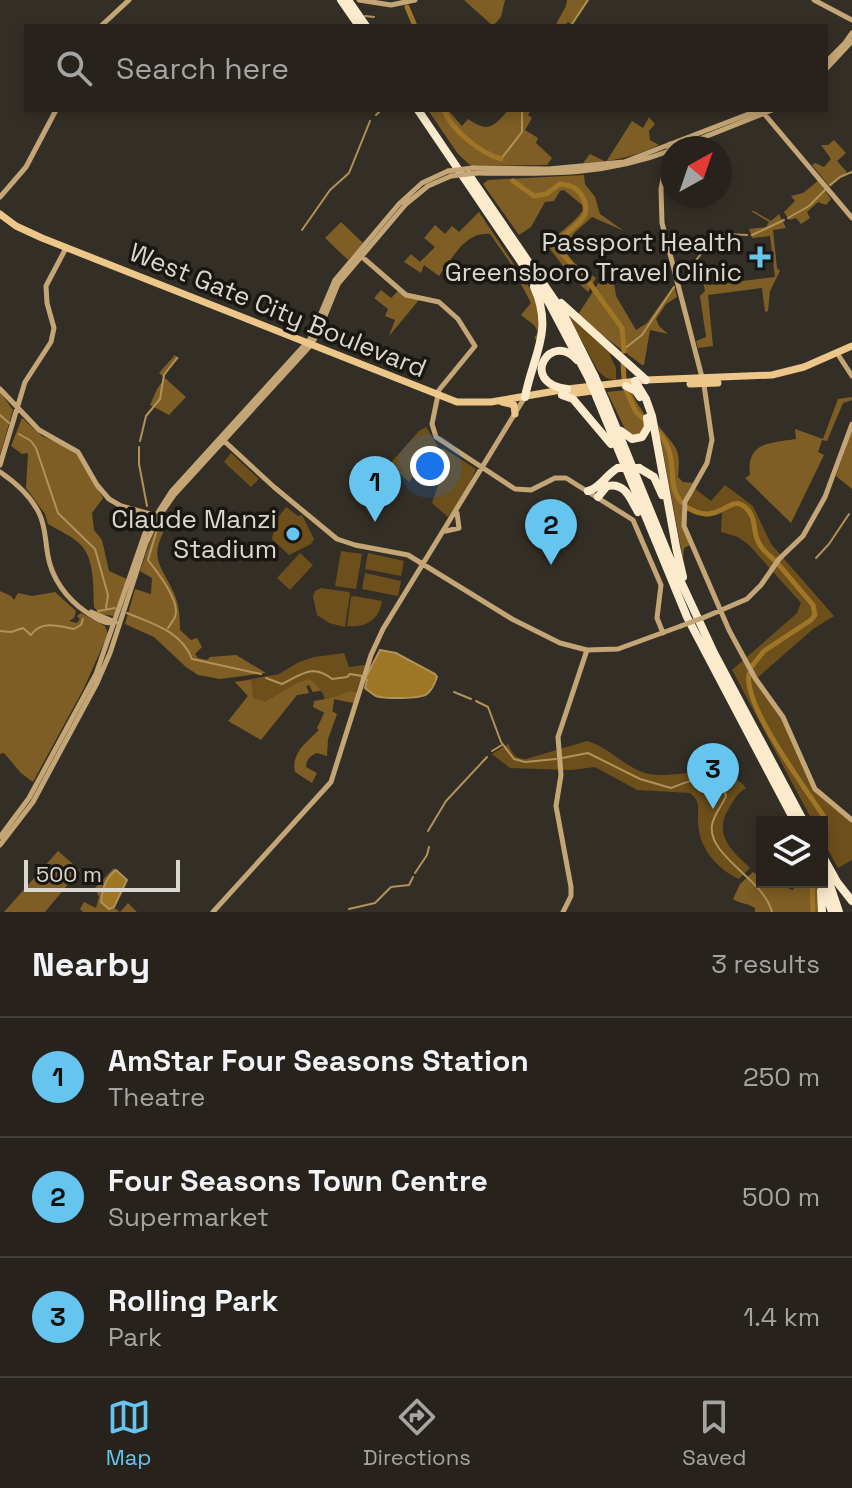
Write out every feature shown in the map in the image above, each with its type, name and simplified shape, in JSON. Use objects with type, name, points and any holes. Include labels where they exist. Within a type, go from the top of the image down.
[{"type":"highway","points":[[341,0],[358,24]]},
{"type":"highway","points":[[348,0],[365,24]]},
{"type":"highway","points":[[421,112],[568,321],[689,601],[727,680],[801,816]]},
{"type":"highway","points":[[526,263],[584,367]]},
{"type":"highway","points":[[526,263],[646,389],[677,552]]},
{"type":"highway","points":[[525,397],[540,350],[543,324],[539,300],[526,263]]},
{"type":"highway","points":[[592,378],[572,354],[562,350],[545,358],[541,368],[543,378],[573,399],[607,437],[704,653],[792,816]]},
{"type":"highway","points":[[603,400],[625,436],[632,439],[642,437],[648,424],[644,406],[636,391],[626,386]]},
{"type":"highway","points":[[603,400],[621,467]]},
{"type":"highway","points":[[593,494],[601,482],[621,467],[639,468],[651,474],[660,486],[689,601]]},
{"type":"highway","points":[[593,494],[609,485],[624,489],[659,553]]},
{"type":"highway","points":[[828,864],[851,899]]},
{"type":"highway","points":[[828,880],[839,912]]},
{"type":"highway","points":[[820,888],[822,912]]},
{"type":"highway","points":[[822,888],[832,912]]},
{"type":"main road","name":"West Gate City Boulevard","points":[[0,211],[21,227],[66,248],[438,395],[473,404],[642,382],[704,382],[790,372],[852,346]]},
{"type":"main road","name":"West Gate City Boulevard","points":[[564,392],[642,382]]},
{"type":"main road","points":[[500,401],[514,405],[515,414]]},
{"type":"street","points":[[103,24],[129,0]]},
{"type":"street","points":[[359,0],[394,5],[415,0]]},
{"type":"street","points":[[814,0],[852,20]]},
{"type":"street","points":[[828,67],[842,53],[852,33]]},
{"type":"street","points":[[828,60],[849,42]]},
{"type":"street","points":[[0,195],[30,159],[55,112]]},
{"type":"street","points":[[701,136],[760,112]]},
{"type":"street","points":[[763,112],[852,218]]},
{"type":"street","points":[[0,837],[38,784],[96,674],[141,541],[156,516],[318,333],[335,288],[359,255],[414,196],[449,174],[475,171],[549,174],[613,169],[660,152]]},
{"type":"street","points":[[662,208],[662,223],[704,382],[711,450],[705,468],[685,502],[683,521],[749,668],[783,717],[815,789],[852,820]]},
{"type":"street","points":[[0,465],[25,382],[52,339],[54,328],[46,302],[46,286],[66,248]]},
{"type":"street","points":[[359,255],[406,295],[439,302],[458,319],[475,346],[441,387],[432,424],[436,437],[514,487],[537,486],[561,477],[627,515],[636,526],[661,584],[657,618],[663,633]]},
{"type":"street","points":[[837,353],[852,376]]},
{"type":"street","points":[[0,389],[42,433],[78,452],[109,499],[121,506],[156,516]]},
{"type":"street","points":[[213,912],[331,782],[383,629],[525,397]]},
{"type":"street","points":[[222,439],[337,539],[399,552],[424,564],[512,619],[560,643],[587,650],[618,649],[747,599],[779,559],[803,536],[825,497],[852,424]]},
{"type":"street","points":[[0,472],[12,480],[38,510],[46,531],[47,554],[53,574],[64,593],[74,603],[115,623]]},
{"type":"street","points":[[444,532],[459,528],[457,512]]},
{"type":"street","points":[[0,845],[33,802],[103,672],[156,516]]},
{"type":"street","points":[[563,912],[571,896],[571,887],[556,806],[561,775],[558,737],[587,650]]},
{"type":"shaded area","points":[[464,0],[505,0],[501,17],[491,24]]},
{"type":"shaded area","points":[[567,0],[589,0],[571,24],[556,24]]},
{"type":"shaded area","points":[[429,112],[450,112],[462,126],[468,119],[486,127],[499,121],[506,112],[530,112],[528,115],[532,118],[525,130],[538,138],[536,143],[552,158],[547,165],[471,166],[458,154]]},
{"type":"shaded area","points":[[649,117],[655,124],[649,131],[650,140],[659,145],[607,161],[632,121],[643,128]]},
{"type":"shaded area","points":[[834,140],[846,153],[837,161],[847,172],[830,187],[812,165],[815,163],[824,167],[831,159],[821,145],[828,145]]},
{"type":"shaded area","points":[[590,154],[604,161],[593,162],[583,163]]},
{"type":"shaded area","points":[[584,175],[585,184],[595,197],[600,214],[624,231],[592,217],[574,233],[564,250],[574,263],[596,278],[588,292],[547,245],[579,215],[582,205],[564,190],[560,191],[554,201],[545,202],[531,227],[519,235],[483,184],[488,180]]},
{"type":"shaded area","points":[[818,181],[831,199],[826,205],[818,202],[807,212],[810,218],[801,224],[796,218],[789,220],[784,212],[795,201],[791,196],[803,193]]},
{"type":"shaded area","points":[[751,211],[771,221],[779,214],[786,228],[773,230],[777,268],[780,271],[770,291],[768,311],[765,312],[762,288],[708,295],[713,346],[698,348],[696,341],[706,337],[700,296],[705,291],[703,282],[710,285],[775,277],[770,236],[752,238],[749,229],[766,227],[769,222]]},
{"type":"shaded area","points":[[479,212],[531,290],[539,312],[538,340],[534,338],[538,332],[534,325],[521,315],[531,303],[521,284],[523,281],[490,234],[481,234],[466,241],[439,276],[424,265],[421,273],[404,262],[411,254],[420,262],[435,247],[424,238],[435,225],[445,234],[452,226],[459,232]]},
{"type":"shaded area","points":[[341,222],[363,243],[348,260],[325,238]]},
{"type":"shaded area","points":[[609,267],[612,269],[616,296],[636,330],[647,323],[674,285],[677,297],[666,304],[656,319],[668,334],[650,330],[644,365],[577,316]]},
{"type":"shaded area","points":[[381,290],[391,298],[398,291],[419,300],[389,336],[395,320],[385,316],[388,309],[374,298]]},
{"type":"shaded area","points":[[567,313],[612,352],[610,355],[616,368],[616,380],[606,378],[598,371]]},
{"type":"shaded area","points":[[175,355],[179,358],[165,378],[159,373]]},
{"type":"shaded area","points":[[165,378],[186,397],[169,415],[150,405]]},
{"type":"shaded area","points":[[632,391],[644,415],[642,433],[627,433],[607,392]]},
{"type":"shaded area","points":[[0,392],[13,410],[0,455]]},
{"type":"shaded area","points":[[852,397],[852,400],[843,403],[827,441],[822,440],[818,452],[824,455],[791,523],[745,478],[750,475],[752,456],[762,446],[796,439],[795,429],[823,439],[838,399]]},
{"type":"shaded area","points":[[22,418],[42,436],[64,445],[77,455],[103,498],[92,513],[94,530],[102,540],[109,571],[127,579],[114,616],[100,614],[94,607],[92,575],[86,551],[73,538],[48,524],[45,514],[26,488],[28,453],[22,454],[11,446]]},
{"type":"shaded area","points":[[658,425],[676,448],[678,477],[683,482],[693,483],[683,506],[684,529],[690,545],[684,548],[683,559]]},
{"type":"shaded area","points":[[426,427],[438,446],[409,482],[389,465]]},
{"type":"shaded area","points":[[852,433],[852,489],[836,476]]},
{"type":"shaded area","points":[[443,448],[476,469],[448,517],[432,503],[441,477],[429,466]]},
{"type":"shaded area","points":[[231,453],[259,479],[251,487],[224,462]]},
{"type":"shaded area","points":[[725,485],[753,506],[771,544],[834,616],[813,629],[755,680],[776,707],[816,793],[852,822],[852,860],[838,868],[828,850],[828,816],[810,816],[732,670],[797,613],[801,603],[749,545],[738,537],[721,532],[722,512],[705,517],[686,509],[694,488],[711,501]]},
{"type":"shaded area","name":"Claude Manzi Stadium","points":[[286,507],[298,516],[302,515],[314,539],[311,544],[289,555],[272,539],[277,519]]},
{"type":"shaded area","points":[[160,521],[167,525],[158,545],[158,560],[177,601],[180,630],[191,640],[197,638],[202,647],[195,654],[207,660],[210,657],[236,655],[266,673],[220,679],[198,675],[154,637],[125,624],[135,589],[151,594],[152,578],[140,571]]},
{"type":"shaded area","points":[[341,551],[362,554],[356,589],[335,586]]},
{"type":"shaded area","points":[[300,553],[313,565],[290,590],[277,578]]},
{"type":"shaded area","points":[[368,553],[404,561],[401,576],[365,569]]},
{"type":"shaded area","points":[[365,573],[401,581],[398,596],[362,589]]},
{"type":"shaded area","points":[[321,588],[349,592],[345,627],[329,623],[317,615],[313,597],[315,591]]},
{"type":"shaded area","points":[[0,591],[14,600],[18,593],[32,596],[55,592],[76,611],[69,621],[77,623],[80,619],[77,616],[81,613],[105,626],[108,634],[84,688],[33,782],[4,753],[0,754]]},
{"type":"shaded area","points":[[351,597],[382,601],[375,618],[360,626],[347,626]]},
{"type":"shaded area","points":[[380,650],[396,653],[435,674],[437,677],[427,694],[394,698],[376,696],[365,688],[367,680],[362,678],[367,675]]},
{"type":"shaded area","points":[[344,653],[349,667],[365,665],[355,696],[334,699],[332,717],[306,756],[299,750],[319,730],[317,728],[325,705],[321,691],[313,692],[309,685],[306,686],[309,693],[297,695],[268,729],[238,710],[248,696],[235,682],[279,674],[314,657]]},
{"type":"shaded area","points":[[310,679],[321,690],[313,692],[309,685],[306,686],[309,693],[297,695],[261,740],[228,721],[248,696],[235,682],[251,680],[253,698],[265,702]]},
{"type":"shaded area","points":[[357,692],[353,703],[334,699],[332,711],[337,714],[328,739],[327,756],[317,753],[307,762],[306,767],[317,773],[312,783],[295,772],[294,765],[301,748],[319,730],[317,728],[325,713],[313,707],[314,701]]},
{"type":"shaded area","points":[[587,741],[649,774],[713,772],[736,779],[746,788],[729,808],[723,826],[724,834],[731,848],[750,868],[739,879],[723,870],[711,857],[699,832],[698,803],[690,793],[637,790],[595,767],[572,770],[510,768],[492,754],[508,744],[515,755],[526,759]]},
{"type":"shaded area","points":[[58,851],[80,870],[45,912],[4,912]]},
{"type":"shaded area","points":[[114,868],[116,870],[108,880],[101,899],[120,912],[83,912],[80,909],[84,902],[96,908],[99,897],[95,888]]},
{"type":"shaded area","points":[[116,870],[127,880],[114,907],[109,909],[101,902],[107,880]]},
{"type":"shaded area","points":[[753,872],[756,874],[756,888],[817,888],[819,912],[755,912],[752,906],[733,899],[740,884]]},
{"type":"shaded area","points":[[128,903],[137,912],[120,912]]},
{"type":"waterway","points":[[572,24],[588,0]]},
{"type":"waterway","points":[[407,7],[414,24]]},
{"type":"waterway","points":[[365,16],[374,17]]},
{"type":"waterway","points":[[376,115],[379,112]]},
{"type":"waterway","points":[[445,112],[453,126],[468,140],[501,159]]},
{"type":"waterway","points":[[501,159],[522,132],[522,112]]},
{"type":"waterway","points":[[302,230],[330,190],[349,173],[370,121]]},
{"type":"waterway","points":[[830,185],[852,172]]},
{"type":"waterway","points":[[513,181],[534,196],[546,194],[560,184],[580,193],[586,212],[555,246],[592,286]]},
{"type":"waterway","points":[[788,218],[809,206],[825,190]]},
{"type":"waterway","points":[[752,235],[784,220]]},
{"type":"waterway","points":[[714,238],[725,234],[747,235]]},
{"type":"waterway","points":[[691,267],[709,243]]},
{"type":"waterway","points":[[624,349],[642,335],[674,287]]},
{"type":"waterway","points":[[593,288],[622,328],[624,351]]},
{"type":"waterway","points":[[140,441],[146,416],[160,399],[164,375],[177,358]]},
{"type":"waterway","points":[[623,362],[624,378]]},
{"type":"waterway","points":[[626,390],[636,412],[646,421]]},
{"type":"waterway","points":[[0,415],[9,423]]},
{"type":"waterway","points":[[19,434],[36,448],[58,513],[95,549],[108,595],[106,608]]},
{"type":"waterway","points":[[660,434],[669,452],[674,486],[681,502]]},
{"type":"waterway","points":[[139,447],[147,506]]},
{"type":"waterway","points":[[688,508],[708,514],[734,504],[745,507],[751,515],[759,544],[774,560]]},
{"type":"waterway","points":[[816,558],[849,514]]},
{"type":"waterway","points":[[157,529],[148,560],[175,603],[175,617],[168,628]]},
{"type":"waterway","points":[[752,666],[764,651],[815,615],[813,605],[779,565]]},
{"type":"waterway","points":[[98,611],[115,608]]},
{"type":"waterway","points":[[127,613],[173,635],[192,659],[261,674]]},
{"type":"waterway","points":[[0,631],[11,632],[23,628],[31,635],[45,626],[74,629],[81,625],[83,619]]},
{"type":"waterway","points":[[266,678],[282,684],[313,671],[332,679],[350,674],[362,676]]},
{"type":"waterway","points":[[749,674],[750,688],[766,726],[823,816]]},
{"type":"waterway","points":[[454,692],[471,699]]},
{"type":"waterway","points":[[476,701],[488,707],[501,742],[514,759],[525,762],[556,759]]},
{"type":"waterway","points":[[492,751],[502,745]]},
{"type":"waterway","points":[[562,758],[588,753],[640,779],[671,788],[703,779],[717,782],[726,796],[713,821],[713,836],[718,847],[759,889],[772,912]]},
{"type":"waterway","points":[[428,831],[446,801],[487,757]]},
{"type":"waterway","points":[[415,873],[429,847]]},
{"type":"waterway","points":[[349,909],[375,903],[391,887],[409,885],[413,877]]},
{"type":"waterway","points":[[812,888],[813,912]]},
{"type":"place","name":"Passport Health Greensboro Travel Clinic","points":[[760,257]]},
{"type":"place","name":"AmStar Four Seasons Station","points":[[375,522]]},
{"type":"place","name":"Claude Manzi Stadium","points":[[293,534]]},
{"type":"place","name":"Four Seasons Town Centre","points":[[551,565]]},
{"type":"place","name":"Rolling Park","points":[[713,809]]}]
